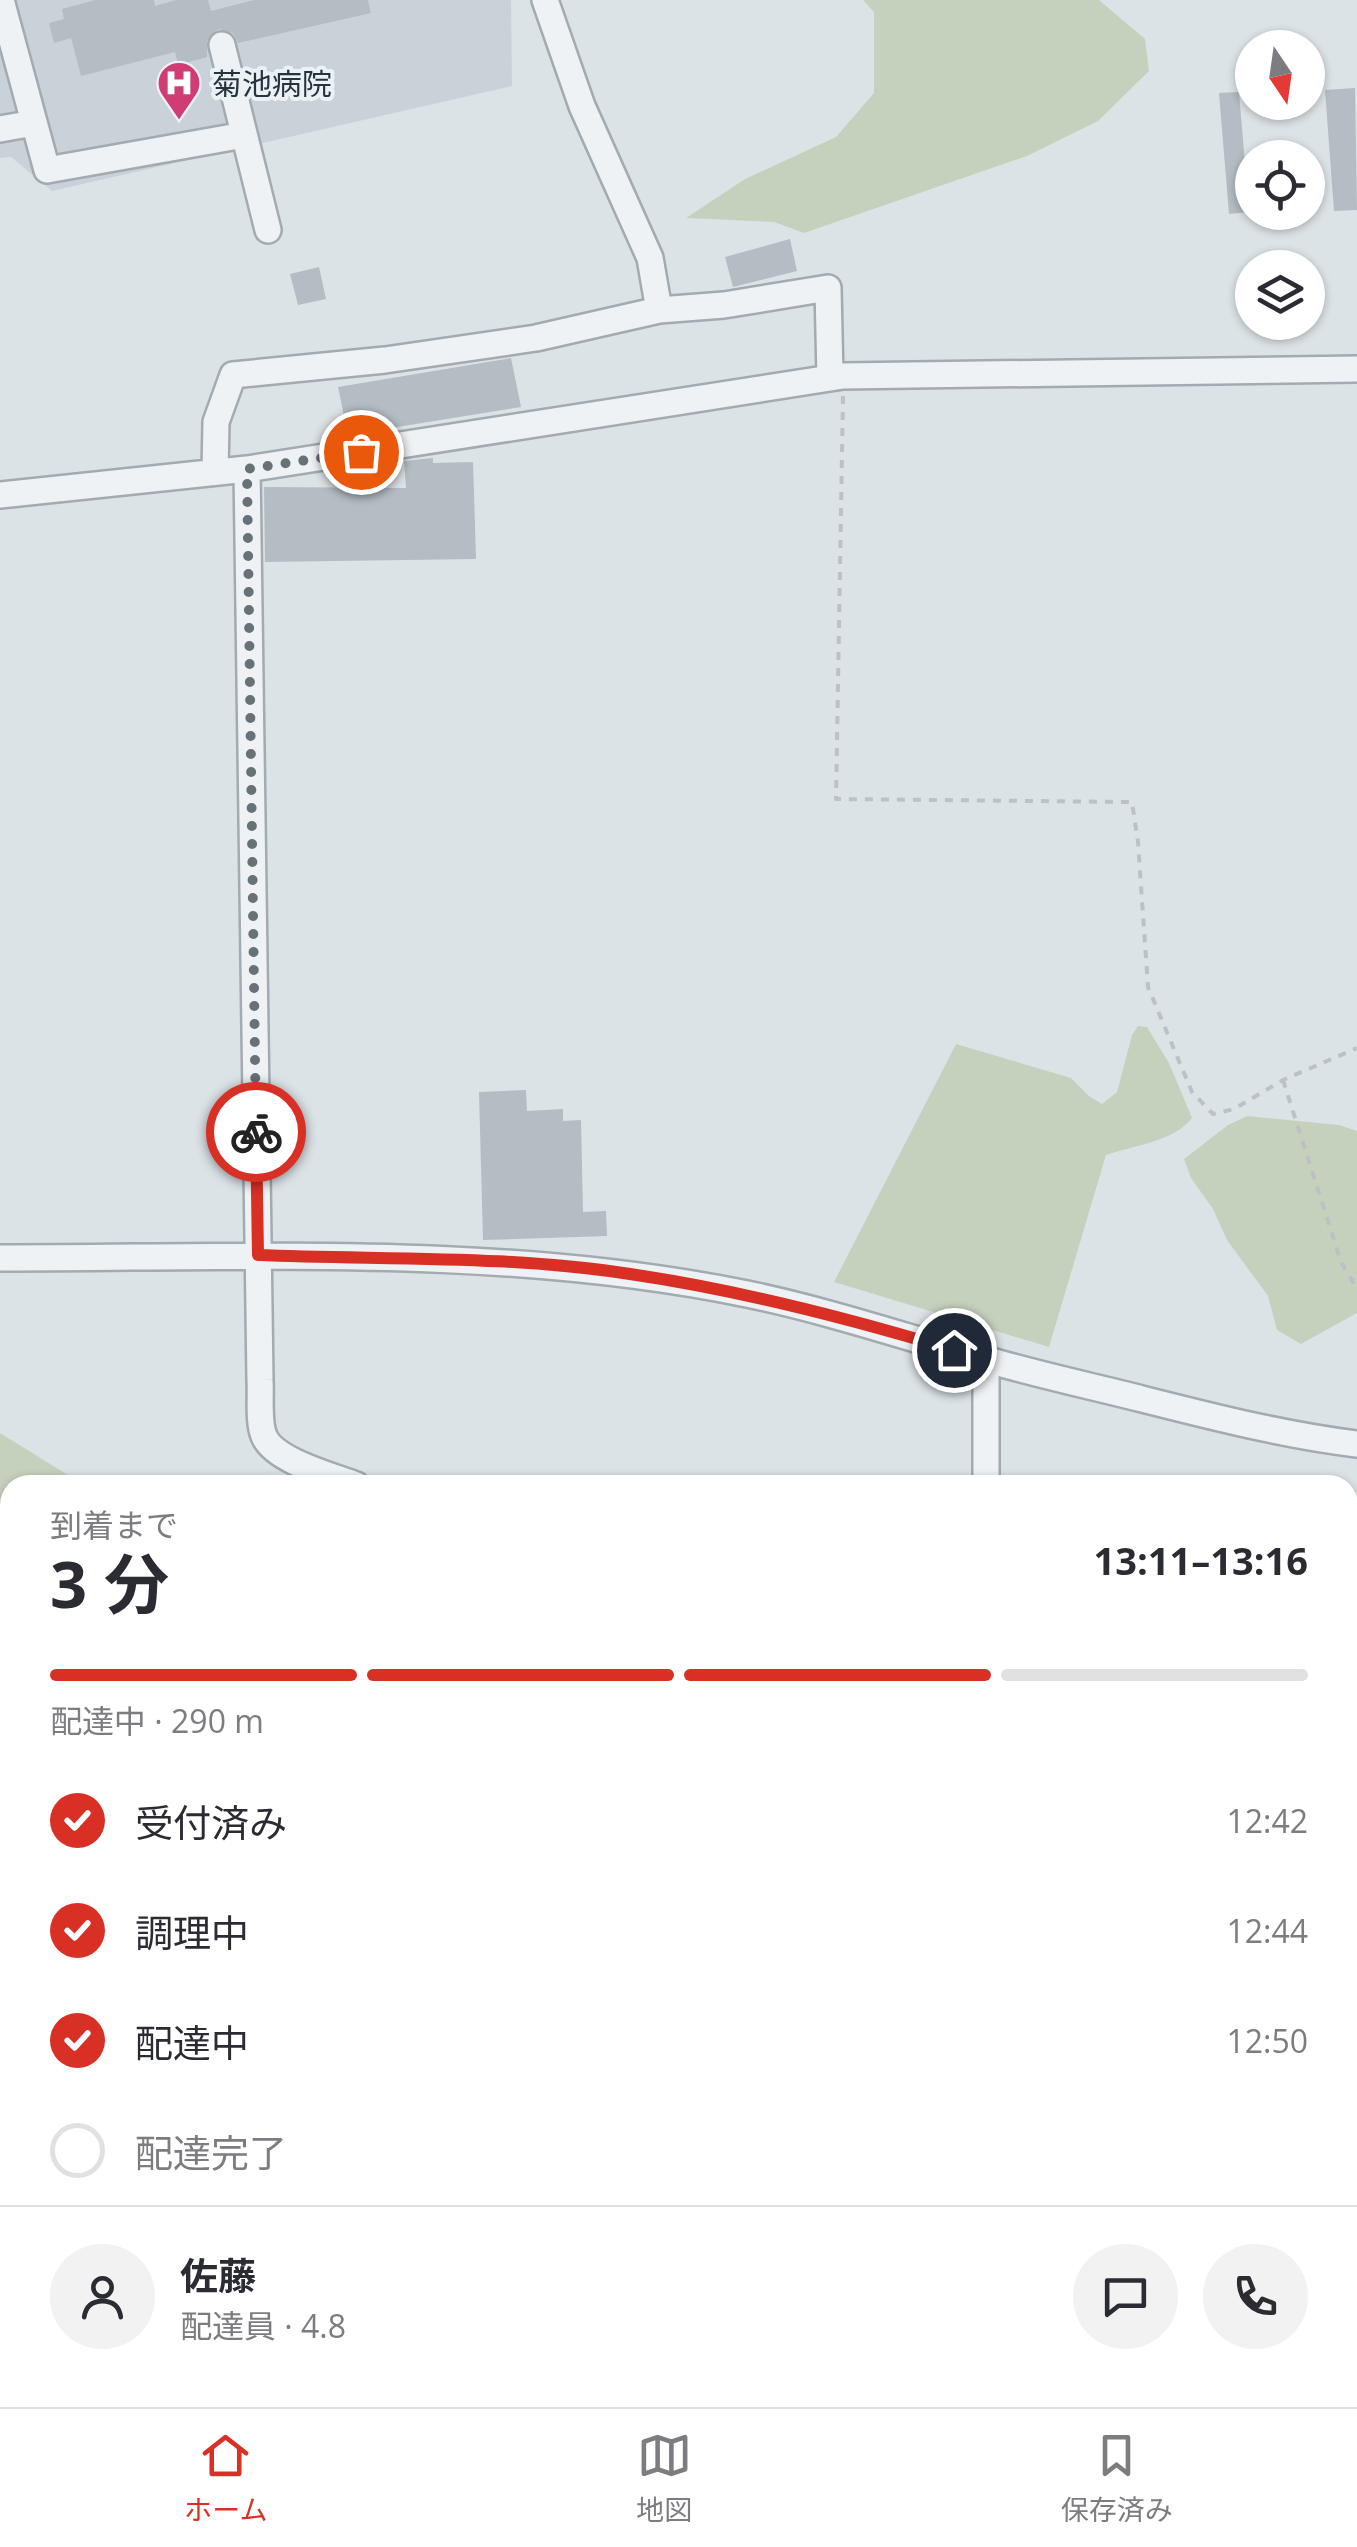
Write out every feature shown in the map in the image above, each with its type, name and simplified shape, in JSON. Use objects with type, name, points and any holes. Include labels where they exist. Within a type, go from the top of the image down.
[{"type":"street","points":[[1,0],[47,170],[244,135]]},
{"type":"street","points":[[546,0],[582,106],[650,258],[659,310]]},
{"type":"street","points":[[222,45],[268,230]]},
{"type":"street","points":[[0,130],[34,123]]},
{"type":"street","points":[[215,472],[216,422],[233,376],[385,360],[536,338],[659,310],[828,288],[836,377]]},
{"type":"street","points":[[0,496],[247,469],[836,377],[1357,369]]},
{"type":"street","points":[[247,469],[264,1436],[274,1449],[332,1475]]},
{"type":"street","points":[[0,1258],[258,1255],[478,1261],[626,1273],[748,1294],[1239,1424],[1357,1444]]},
{"type":"street","points":[[986,1360],[986,1475]]},
{"type":"path","points":[[836,377],[836,798],[1132,802],[1148,987],[1192,1092],[1213,1114],[1234,1109],[1283,1080],[1357,1048]]},
{"type":"path","points":[[1283,1080],[1341,1262],[1357,1290]]},
{"type":"shaded area","name":"菊池病院","points":[[0,0],[511,0],[512,86],[52,191],[11,157],[0,158]]},
{"type":"green space","points":[[863,0],[1099,0],[1145,39],[1149,71],[1098,121],[1027,156],[804,233],[774,222],[686,218],[745,179],[836,137],[874,93],[874,12]]},
{"type":"green space","points":[[1138,1026],[1147,1027],[1169,1063],[1192,1118],[1164,1138],[1106,1155],[1049,1347],[834,1282],[956,1044],[1071,1078],[1102,1104],[1117,1092]]},
{"type":"green space","points":[[1247,1116],[1339,1125],[1357,1131],[1357,1313],[1301,1344],[1277,1330],[1268,1296],[1227,1240],[1184,1159],[1228,1125]]},
{"type":"green space","points":[[0,1433],[68,1475],[0,1475]]},
{"type":"building","points":[[95,0],[154,0],[155,6],[176,0],[208,0],[211,11],[254,0],[368,0],[371,13],[238,43],[233,33],[219,29],[207,40],[207,57],[178,65],[175,52],[81,76],[71,38],[54,43],[49,23],[64,19],[62,9]]},
{"type":"building","points":[[1355,88],[1357,210],[1334,211],[1325,90]]},
{"type":"building","points":[[1235,92],[1235,120],[1241,120],[1243,140],[1235,140],[1235,213],[1229,214],[1219,93]]},
{"type":"building","points":[[790,239],[797,271],[733,287],[725,257]]},
{"type":"building","points":[[319,267],[326,299],[298,305],[290,274]]},
{"type":"building","points":[[511,358],[521,407],[348,435],[338,387]]},
{"type":"building","points":[[433,458],[433,463],[473,462],[476,559],[265,562],[264,487],[406,488],[404,461]]},
{"type":"building","points":[[526,1090],[527,1111],[563,1109],[563,1121],[581,1120],[583,1212],[606,1211],[607,1236],[483,1240],[479,1092]]},
{"type":"way so far","points":[[256,1132],[247,469],[361,452]]},
{"type":"place","name":"菊池病院","points":[[179,121]]},
{"type":"route","points":[[256,1132],[258,1255],[478,1261],[626,1273],[748,1294],[954,1350]]}]
